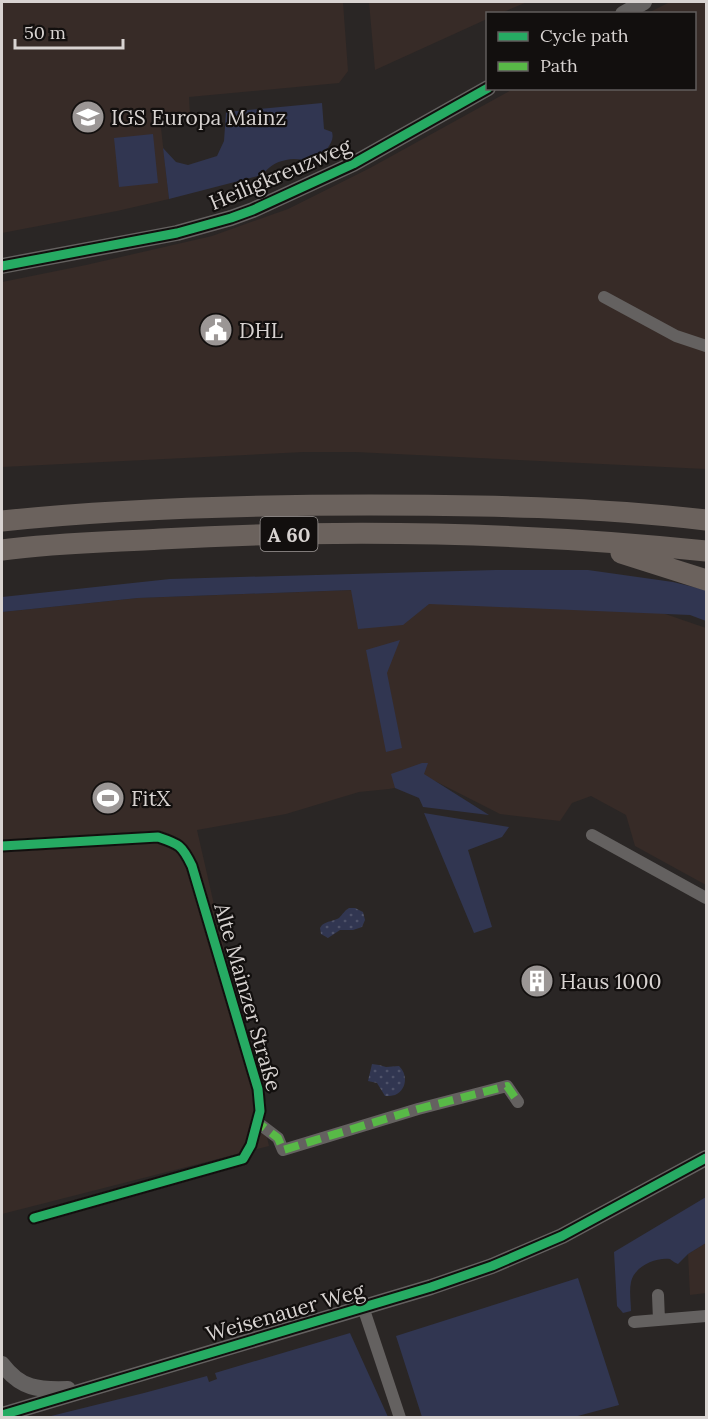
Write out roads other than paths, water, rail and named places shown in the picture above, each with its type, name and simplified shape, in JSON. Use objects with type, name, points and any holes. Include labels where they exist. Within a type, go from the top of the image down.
[{"type":"highway","name":"A 60","points":[[2,521],[87,513],[289,505],[437,505],[581,510],[706,520]]},
{"type":"highway","points":[[664,515],[706,515]]},
{"type":"highway","name":"A 60","points":[[2,550],[138,540],[303,533],[431,534],[577,540],[706,551]]},
{"type":"highway","points":[[577,540],[706,580]]},
{"type":"street","points":[[626,12],[644,2]]},
{"type":"street","name":"Heiligkreuzweg","points":[[2,266],[177,233],[253,210],[353,164],[486,89]]},
{"type":"street","points":[[604,297],[660,329],[706,346]]},
{"type":"street","points":[[592,835],[706,898]]},
{"type":"street","name":"Alte Mainzer Straße","points":[[2,846],[158,837],[177,843],[192,866],[258,1089],[260,1111],[251,1145],[243,1159],[34,1218]]},
{"type":"street","name":"Alte Mainzer Straße","points":[[257,1122],[278,1138],[283,1150],[408,1112],[507,1086],[518,1102]]},
{"type":"street","name":"Weisenauer Weg","points":[[2,1414],[431,1287],[492,1266],[573,1231],[706,1158]]},
{"type":"street","points":[[658,1294],[659,1320]]},
{"type":"street","points":[[363,1307],[400,1418]]},
{"type":"street","points":[[634,1322],[706,1316]]},
{"type":"street","points":[[2,1364],[15,1379],[28,1386],[52,1390],[87,1388]]},
{"type":"place","name":"IGS Europa Mainz","points":[[88,117]]},
{"type":"place","name":"DHL","points":[[216,330]]},
{"type":"place","name":"FitX","points":[[108,798]]},
{"type":"place","name":"Haus 1000","points":[[537,981]]}]
